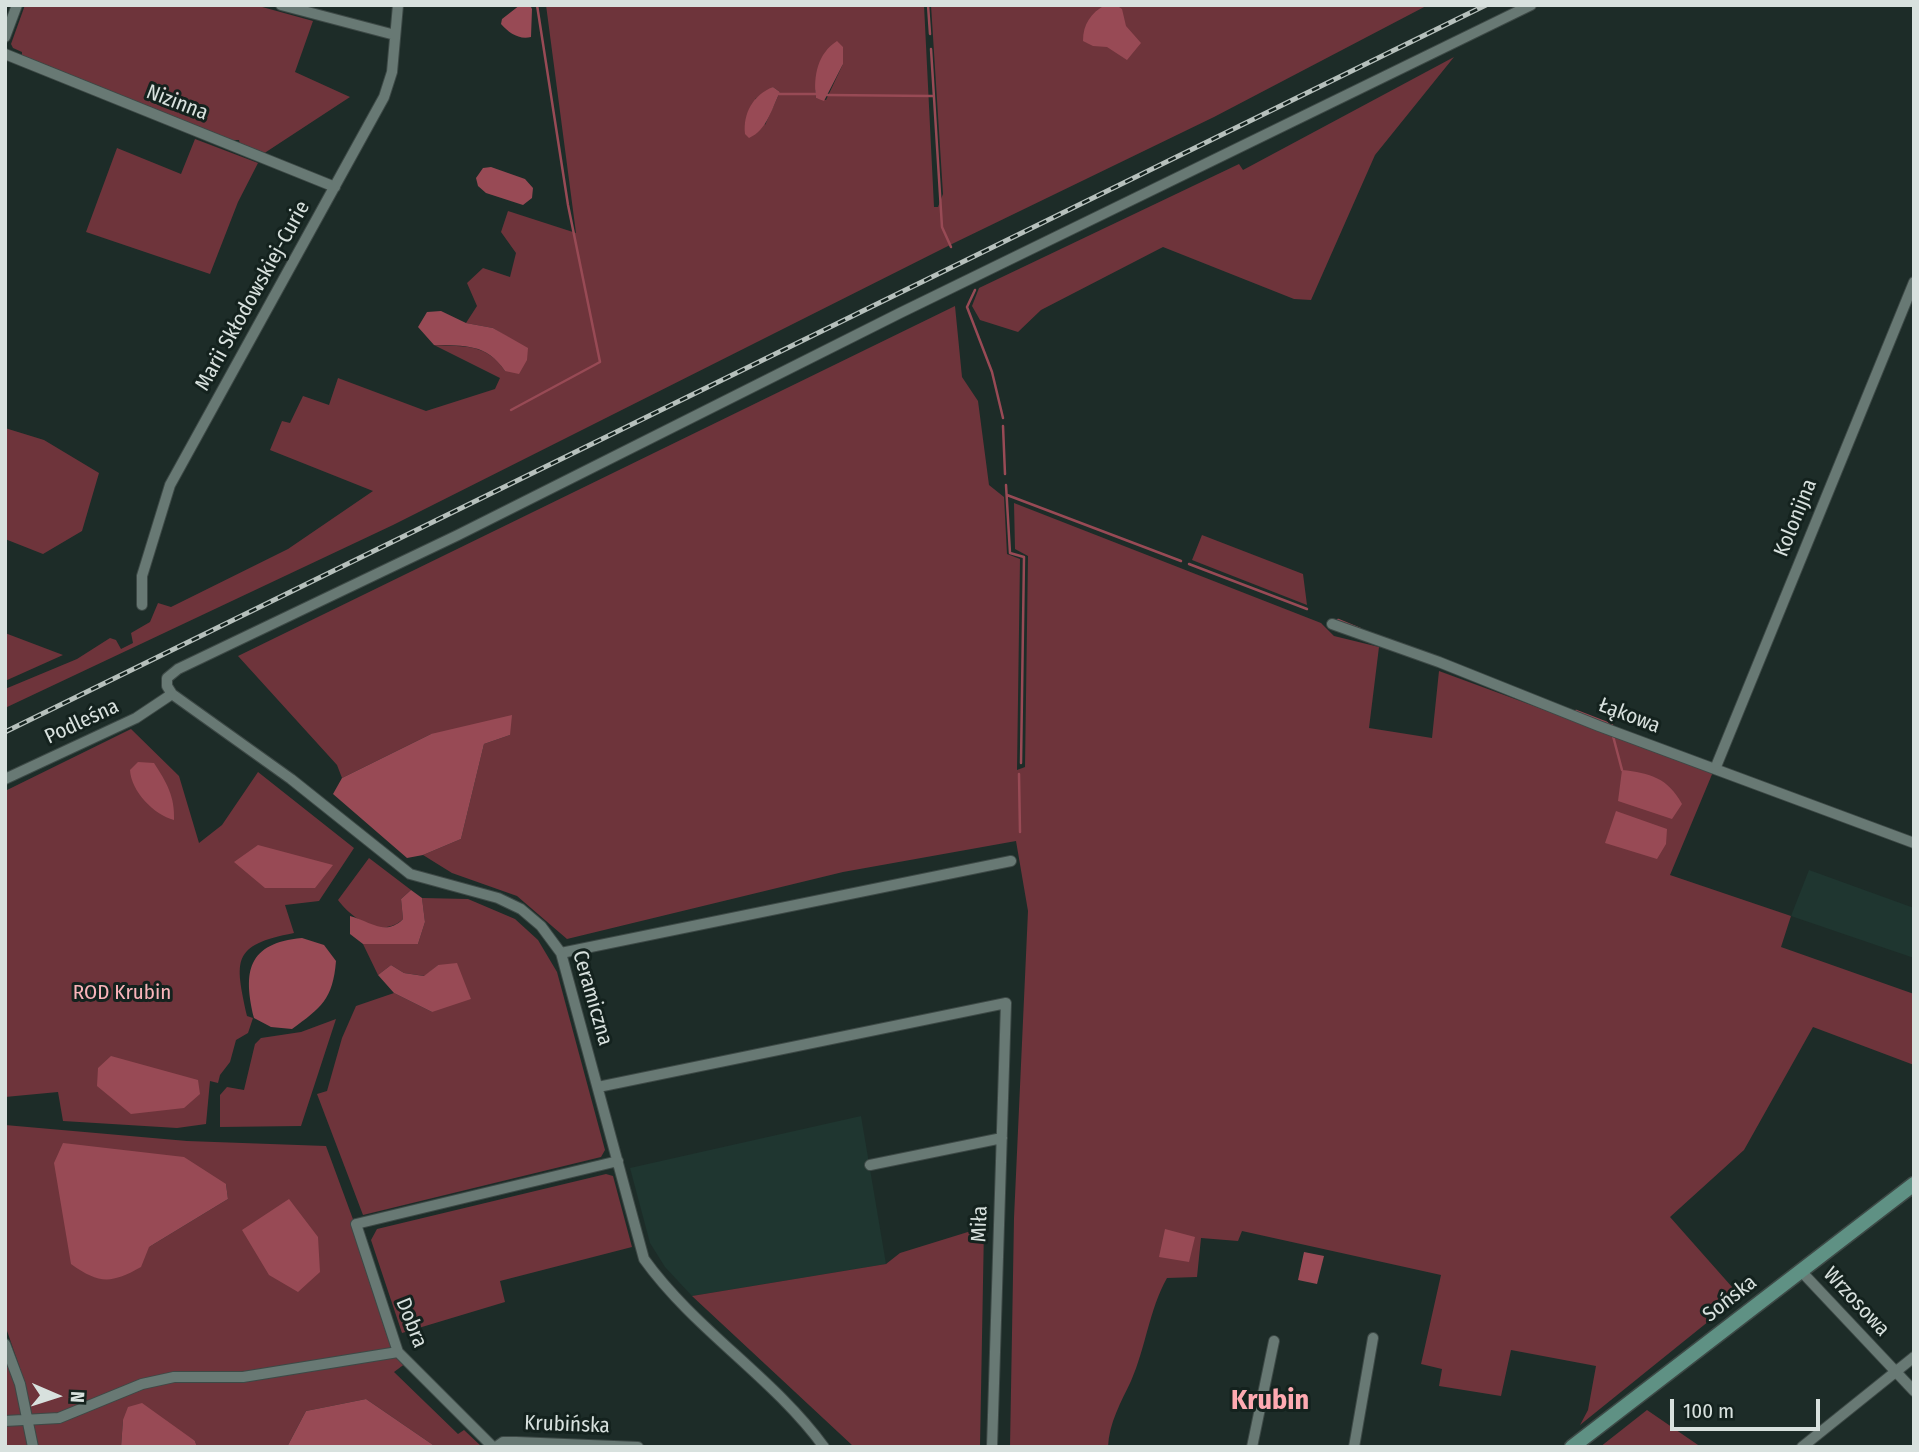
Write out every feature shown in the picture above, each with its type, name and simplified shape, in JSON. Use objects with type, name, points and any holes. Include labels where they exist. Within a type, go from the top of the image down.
[{"type":"street","points":[[5,37],[17,5]]},
{"type":"street","points":[[281,5],[395,35]]},
{"type":"street","name":"Marii Skłodowskiej-Curie","points":[[142,605],[142,576],[170,485],[387,91],[398,5]]},
{"type":"street","points":[[172,694],[166,681],[178,669],[458,535],[900,313],[1531,5]]},
{"type":"street","name":"Nizinna","points":[[5,54],[335,187]]},
{"type":"street","name":"Kolonijna","points":[[1715,769],[1914,282]]},
{"type":"street","name":"Łąkowa","points":[[1332,624],[1439,662],[1914,844]]},
{"type":"street","name":"Podleśna","points":[[5,779],[136,718],[172,694]]},
{"type":"street","name":"Ceramiczna","points":[[172,694],[291,779],[410,874],[498,898],[521,909],[541,926],[561,953],[644,1259],[664,1287],[791,1409],[824,1447]]},
{"type":"street","points":[[561,953],[1010,861]]},
{"type":"street","name":"Miła","points":[[598,1087],[1006,1003],[992,1447]]},
{"type":"street","points":[[870,1165],[1002,1138]]},
{"type":"street","name":"Dobra","points":[[494,1447],[398,1352],[356,1224],[618,1161]]},
{"type":"street","name":"Sońska","points":[[1572,1447],[1914,1184]]},
{"type":"street","name":"Wrzosowa","points":[[1800,1270],[1914,1391]]},
{"type":"street","points":[[1354,1447],[1373,1338]]},
{"type":"street","points":[[1252,1447],[1274,1341]]},
{"type":"street","points":[[5,1344],[20,1384],[33,1447]]},
{"type":"street","points":[[5,1421],[29,1422],[60,1418],[142,1384],[174,1377],[243,1377],[398,1352]]},
{"type":"street","points":[[1802,1447],[1914,1357]]},
{"type":"street","name":"Krubińska","points":[[494,1447],[503,1442],[638,1447]]},
{"type":"shaded area","points":[[520,5],[530,5],[532,9],[531,37],[514,35],[501,24],[502,19]]},
{"type":"shaded area","points":[[1105,5],[1116,5],[1122,9],[1126,26],[1141,43],[1127,60],[1107,47],[1093,46],[1083,41],[1084,29],[1089,20]]},
{"type":"shaded area","points":[[837,41],[843,47],[843,64],[824,101],[816,98],[816,73],[825,52]]},
{"type":"shaded area","points":[[773,87],[780,92],[765,124],[749,138],[745,134],[748,112],[760,95]]},
{"type":"shaded area","points":[[491,167],[525,179],[533,188],[532,198],[523,205],[486,193],[478,186],[476,178],[483,168]]},
{"type":"shaded area","points":[[441,311],[466,323],[493,328],[528,348],[527,360],[519,374],[505,371],[490,355],[474,348],[434,345],[418,327],[427,312]]},
{"type":"shaded area","points":[[512,715],[510,735],[484,744],[461,839],[423,855],[407,858],[333,794],[342,778],[431,734]]},
{"type":"shaded area","points":[[138,762],[154,763],[159,770],[172,797],[174,820],[152,808],[134,786],[130,770]]},
{"type":"shaded area","points":[[1622,770],[1650,775],[1671,788],[1682,804],[1672,819],[1618,801]]},
{"type":"shaded area","points":[[1616,811],[1667,829],[1666,844],[1657,859],[1605,843]]},
{"type":"shaded area","points":[[258,845],[333,865],[315,888],[265,888],[234,862]]},
{"type":"shaded area","points":[[1809,870],[1914,908],[1914,958],[1791,916]]},
{"type":"shaded area","points":[[411,890],[422,898],[425,922],[418,944],[363,944],[350,934],[350,916],[384,927],[390,927],[403,919],[401,899]]},
{"type":"shaded area","points":[[302,938],[324,945],[336,961],[332,985],[318,1008],[292,1029],[271,1027],[254,1018],[249,987],[253,963],[260,953],[270,946]]},
{"type":"shaded area","points":[[457,963],[471,999],[432,1012],[394,993],[378,975],[391,965],[404,973],[424,976],[438,965]]},
{"type":"shaded area","points":[[111,1056],[198,1080],[200,1094],[184,1108],[131,1114],[97,1086],[98,1068]]},
{"type":"shaded area","points":[[861,1116],[886,1264],[692,1296],[665,1267],[650,1243],[630,1168]]},
{"type":"shaded area","points":[[63,1143],[184,1157],[226,1184],[228,1199],[149,1247],[141,1267],[121,1277],[98,1278],[71,1264],[54,1163]]},
{"type":"shaded area","points":[[289,1199],[318,1237],[320,1272],[298,1292],[269,1275],[242,1230]]},
{"type":"shaded area","points":[[1165,1229],[1195,1237],[1189,1262],[1159,1257]]},
{"type":"shaded area","points":[[1304,1252],[1324,1256],[1317,1284],[1298,1280]]},
{"type":"shaded area","points":[[366,1399],[436,1447],[287,1447],[306,1411]]},
{"type":"shaded area","points":[[142,1403],[195,1441],[197,1447],[121,1447],[123,1420],[128,1407]]},
{"type":"green space","points":[[25,5],[255,5],[313,21],[295,72],[350,97],[263,154],[240,145],[239,140],[229,140],[22,55],[22,52],[11,44]]},
{"type":"green space","points":[[546,5],[924,5],[934,207],[938,207],[943,194],[931,5],[1428,5],[1214,117],[954,243],[393,525],[5,708],[5,689],[77,659],[110,638],[116,640],[121,649],[133,643],[131,633],[150,622],[158,603],[171,607],[288,549],[373,491],[270,450],[282,421],[290,423],[303,396],[329,405],[338,378],[426,411],[495,389],[500,378],[434,345],[483,351],[505,371],[509,338],[493,328],[466,323],[477,306],[467,283],[483,268],[510,277],[516,253],[501,232],[508,211],[576,233]],"holes":[[[843,64],[826,100],[816,98],[815,90]],[[773,87],[780,92],[765,125],[755,99]]]},
{"type":"green space","points":[[1454,57],[1375,155],[1311,300],[1294,299],[1163,247],[1041,310],[1018,332],[980,320],[972,306],[979,288],[1239,164],[1243,170]]},
{"type":"green space","points":[[195,139],[258,163],[238,202],[210,274],[86,232],[117,148],[181,174]]},
{"type":"green space","points":[[955,306],[962,377],[978,401],[989,485],[1004,497],[1007,554],[1020,559],[1017,770],[1025,767],[1028,556],[1015,549],[1014,503],[1321,623],[1334,636],[1379,647],[1369,728],[1432,738],[1439,671],[1713,772],[1670,875],[1791,916],[1781,947],[1914,994],[1914,1065],[1813,1027],[1744,1150],[1670,1217],[1740,1296],[1580,1425],[1588,1410],[1596,1366],[1511,1350],[1501,1396],[1439,1386],[1442,1369],[1421,1364],[1441,1275],[1242,1231],[1238,1241],[1201,1238],[1197,1277],[1167,1278],[1156,1303],[1136,1368],[1113,1421],[1108,1447],[1010,1447],[1014,1218],[1028,911],[1016,841],[843,872],[567,939],[517,896],[452,873],[423,855],[461,839],[484,744],[510,735],[431,734],[342,778],[337,765],[238,656]]},
{"type":"green space","points":[[5,428],[44,440],[99,473],[82,531],[43,554],[5,539]]},
{"type":"green space","points":[[1202,535],[1303,574],[1307,605],[1192,560]]},
{"type":"green space","points":[[5,633],[63,655],[5,681]]},
{"type":"green space","name":"ROD Krubin","points":[[131,729],[179,776],[199,843],[222,825],[258,772],[354,848],[319,901],[285,905],[294,933],[258,943],[242,958],[240,981],[247,1016],[253,1018],[248,1033],[236,1040],[230,1062],[220,1075],[218,1083],[210,1081],[206,1124],[177,1128],[63,1121],[58,1092],[5,1097],[5,791]]},
{"type":"green space","points":[[369,858],[411,890],[401,899],[403,919],[395,925],[377,927],[368,924],[351,914],[338,900]]},
{"type":"green space","points":[[422,898],[468,899],[515,919],[538,940],[557,972],[605,1150],[601,1157],[363,1215],[317,1094],[327,1091],[342,1038],[356,1006],[394,993],[432,1012],[438,965],[425,976],[404,973],[391,965],[378,975],[363,944],[418,944],[425,922]]},
{"type":"green space","points":[[336,1019],[301,1126],[220,1127],[220,1095],[227,1087],[244,1090],[255,1044],[261,1038],[301,1032]]},
{"type":"green space","points":[[5,1125],[187,1141],[326,1146],[406,1363],[394,1372],[458,1434],[464,1430],[482,1447],[436,1447],[366,1399],[306,1411],[287,1447],[197,1447],[195,1441],[123,1420],[121,1447],[38,1447],[25,1383],[5,1325]],"holes":[[[226,1184],[228,1199],[149,1247]]]},
{"type":"green space","points":[[606,1174],[613,1176],[632,1247],[500,1281],[505,1302],[402,1333],[371,1240],[377,1229]]},
{"type":"green space","points":[[984,1227],[980,1447],[853,1446],[692,1296],[886,1264],[900,1253]]},
{"type":"green space","points":[[5,1359],[16,1385],[28,1447],[5,1447]]},
{"type":"green space","points":[[1647,1410],[1701,1447],[1600,1447]]},
{"type":"waterway","points":[[511,410],[600,362],[568,205],[537,5]]},
{"type":"waterway","points":[[928,5],[930,34]]},
{"type":"waterway","points":[[931,49],[942,227],[951,247]]},
{"type":"waterway","points":[[778,94],[817,94]]},
{"type":"waterway","points":[[827,95],[932,96]]},
{"type":"waterway","points":[[975,290],[967,307],[992,372],[1003,418]]},
{"type":"waterway","points":[[1003,426],[1005,474]]},
{"type":"waterway","points":[[1006,485],[1010,553],[1024,557],[1021,763]]},
{"type":"waterway","points":[[1007,495],[1181,561]]},
{"type":"waterway","points":[[1189,564],[1307,609]]},
{"type":"waterway","points":[[1338,620],[1360,629]]},
{"type":"waterway","points":[[1576,711],[1612,725]]},
{"type":"waterway","points":[[1613,736],[1622,770]]},
{"type":"waterway","points":[[1019,774],[1020,832]]},
{"type":"railway","points":[[5,732],[1486,5]]},
{"type":"district","name":"Krubin","points":[[1270,1401]]}]
